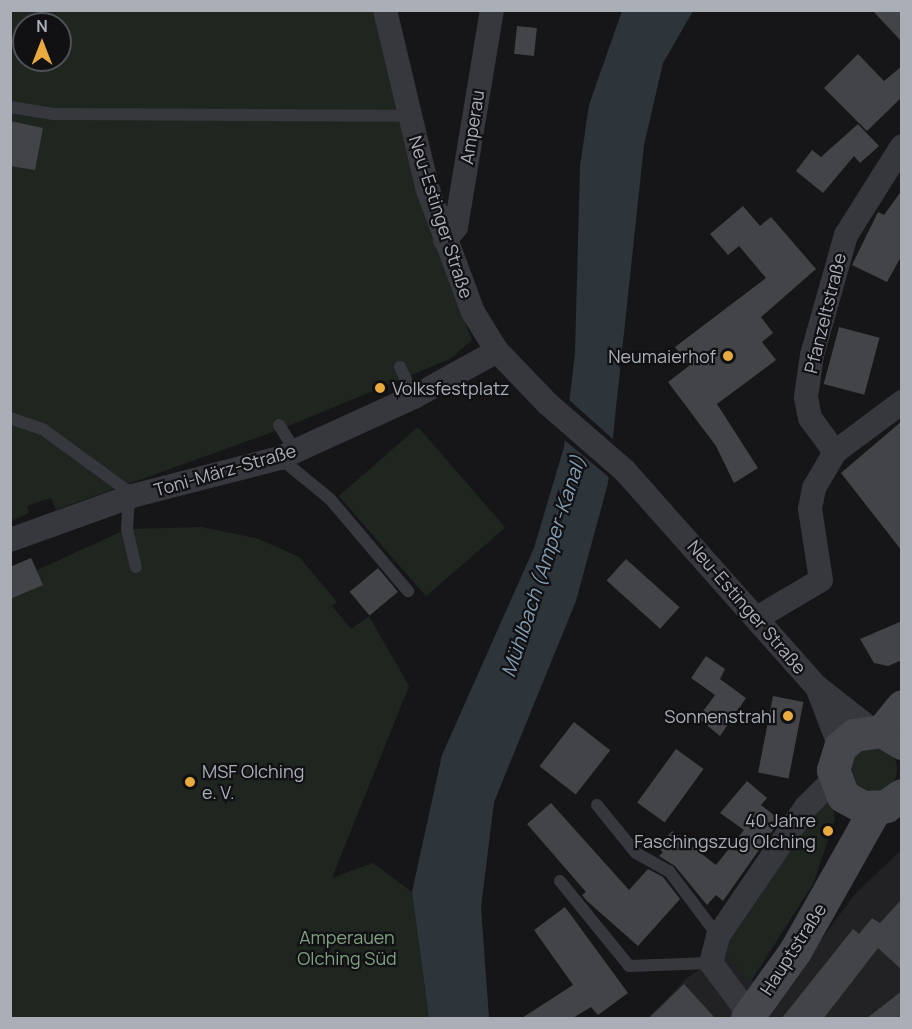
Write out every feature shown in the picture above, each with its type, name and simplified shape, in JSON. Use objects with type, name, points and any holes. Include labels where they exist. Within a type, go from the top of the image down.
[{"type":"street","name":"Neu-Estinger Straße","points":[[385,10],[408,116],[445,240],[473,312],[498,351],[548,404],[622,468],[816,687],[889,728]]},
{"type":"street","name":"Amperau","points":[[445,240],[456,227],[492,10]]},
{"type":"street","name":"Pfanzeltstraße","points":[[835,452],[810,418],[806,397],[812,355],[846,235],[902,146]]},
{"type":"street","name":"Toni-März-Straße","points":[[10,540],[132,496],[287,454],[414,397],[498,351]]},
{"type":"street","points":[[757,618],[821,580],[810,509],[814,488],[835,452],[902,402]]},
{"type":"street","name":"Neu-Estinger Straße","points":[[816,687],[839,774]]},
{"type":"street","points":[[748,1016],[711,963],[718,936],[806,807],[889,728]]},
{"type":"street","points":[[839,774],[888,802]]},
{"type":"street","name":"Hauptstraße","points":[[837,878],[839,774]]},
{"type":"street","name":"Hauptstraße","points":[[748,1016],[888,802]]},
{"type":"lane","points":[[10,107],[53,114],[408,116]]},
{"type":"lane","points":[[400,367],[414,397]]},
{"type":"lane","points":[[10,418],[63,442],[132,496],[127,529],[136,567]]},
{"type":"lane","points":[[279,425],[287,454],[330,499],[408,591]]},
{"type":"lane","points":[[597,805],[636,853],[669,871],[718,936]]},
{"type":"lane","points":[[561,881],[629,966],[711,963]]},
{"type":"shaded area","points":[[901,850],[901,1018],[648,1018],[687,978],[725,953],[775,1003],[854,895]]},
{"type":"green space","points":[[10,11],[377,11],[420,201],[472,340],[450,359],[281,429],[56,510],[51,498],[27,506],[29,513],[11,521]]},
{"type":"green space","points":[[418,427],[505,527],[426,596],[339,496]]},
{"type":"green space","name":"MSF Olching e. V.","points":[[202,527],[259,539],[299,557],[337,602],[332,606],[351,629],[369,616],[409,686],[332,878],[373,863],[412,892],[429,1018],[11,1018],[11,567],[31,558],[37,570],[127,529]]},
{"type":"green space","points":[[868,745],[878,745],[893,755],[897,769],[896,778],[887,789],[878,793],[868,793],[853,783],[849,774],[849,764],[859,749]]},
{"type":"green space","points":[[830,797],[835,819],[813,884],[750,983],[725,953],[732,932],[811,815]]},
{"type":"water","name":"Mühlbach (Amper-Kanal)","points":[[622,11],[693,11],[663,63],[644,145],[608,483],[576,601],[494,802],[481,907],[489,1018],[429,1018],[412,892],[442,755],[534,548],[564,447],[575,353],[580,166],[589,105]]},
{"type":"pier","points":[[567,398],[615,441],[611,479],[562,438]]},
{"type":"building","points":[[872,10],[902,10],[902,42]]},
{"type":"building","points":[[517,26],[537,28],[534,56],[514,54]]},
{"type":"building","points":[[858,54],[884,81],[902,66],[902,97],[867,131],[824,88]]},
{"type":"building","points":[[10,121],[43,128],[35,170],[10,166]]},
{"type":"building","points":[[858,124],[879,146],[860,163],[854,156],[823,193],[796,171],[812,150],[821,157]]},
{"type":"building","points":[[902,190],[902,255],[887,282],[852,265],[878,212],[884,215]]},
{"type":"building","points":[[743,206],[760,226],[771,217],[816,269],[761,317],[773,333],[762,342],[776,360],[717,404],[758,468],[734,483],[716,446],[668,382],[689,366],[675,347],[766,278],[739,246],[728,255],[710,234]]},
{"type":"building","points":[[839,327],[880,338],[864,395],[824,384]]},
{"type":"building","points":[[902,421],[902,551],[841,473]]},
{"type":"building","points":[[31,558],[43,585],[10,599],[10,567]]},
{"type":"building","points":[[626,559],[680,607],[660,629],[607,581]]},
{"type":"building","points":[[378,568],[398,592],[370,616],[350,592]]},
{"type":"building","points":[[902,621],[902,660],[888,666],[874,663],[860,639]]},
{"type":"building","points":[[706,656],[725,669],[720,679],[746,698],[720,736],[698,718],[715,695],[691,678]]},
{"type":"building","points":[[773,696],[803,702],[789,778],[758,773]]},
{"type":"building","points":[[574,722],[610,750],[576,794],[540,766]]},
{"type":"building","points":[[676,749],[704,769],[665,822],[637,802]]},
{"type":"building","points":[[747,781],[767,798],[761,805],[780,820],[723,901],[716,895],[707,905],[675,866],[659,856],[663,852],[658,848],[672,831],[716,865],[744,830],[720,813]]},
{"type":"building","points":[[551,803],[629,890],[648,869],[663,877],[680,899],[638,946],[587,901],[582,895],[586,892],[527,824]]},
{"type":"building","points":[[902,899],[902,970],[878,948],[824,1018],[782,1018],[853,929],[859,934],[872,918],[880,923]]},
{"type":"building","points":[[565,907],[628,993],[598,1015],[591,1007],[573,1018],[522,1018],[573,985],[534,930]]},
{"type":"building","points":[[684,984],[715,1018],[649,1018]]},
{"type":"building","points":[[902,991],[902,1018],[867,1018]]},
{"type":"place","name":"Neumaierhof","points":[[728,356]]},
{"type":"place","name":"Volksfestplatz","points":[[380,388]]},
{"type":"place","name":"Sonnenstrahl","points":[[788,716]]},
{"type":"place","name":"MSF Olching e. V.","points":[[190,782]]},
{"type":"place","name":"40 Jahre Faschingszug Olching","points":[[828,831]]},
{"type":"park label","name":"Amperauen Olching Süd","points":[[347,948]]}]
